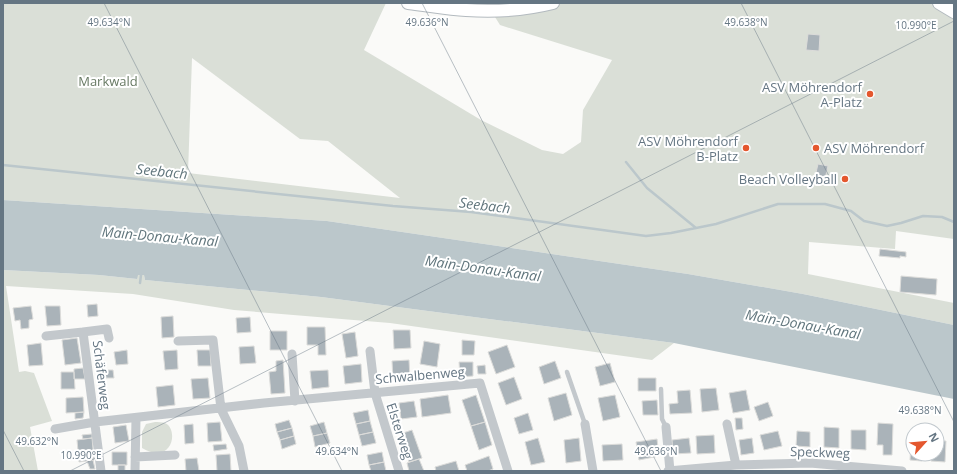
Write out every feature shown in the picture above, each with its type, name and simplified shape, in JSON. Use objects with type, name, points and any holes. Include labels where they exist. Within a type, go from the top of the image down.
[{"type":"street","points":[[408,3],[467,10],[498,11],[537,7],[553,3]]},
{"type":"street","points":[[939,3],[954,12]]},
{"type":"street","name":"Schäferweg","points":[[46,336],[107,329],[109,338]]},
{"type":"street","name":"Schäferweg","points":[[83,332],[101,471]]},
{"type":"street","points":[[178,341],[213,340],[221,409],[239,446],[244,471]]},
{"type":"street","name":"Elsterweg","points":[[370,351],[374,393],[399,471]]},
{"type":"street","points":[[292,354],[294,401]]},
{"type":"street","name":"Schwalbenweg","points":[[136,418],[480,383],[508,471]]},
{"type":"street","points":[[135,471],[136,418]]},
{"type":"street","name":"Schäferweg","points":[[55,429],[95,422],[136,418]]},
{"type":"street","points":[[585,424],[593,471]]},
{"type":"street","points":[[727,424],[736,465]]},
{"type":"street","name":"Speckweg","points":[[666,427],[669,471],[736,465],[810,463],[896,471]]},
{"type":"street","points":[[135,457],[175,455]]},
{"type":"lane","points":[[567,372],[585,424]]},
{"type":"lane","points":[[661,389],[662,419],[666,427]]},
{"type":"green space","name":"Markwald","points":[[3,3],[386,3],[364,50],[481,120],[542,150],[563,154],[581,142],[583,110],[612,60],[500,25],[490,9],[530,3],[954,3],[954,239],[896,231],[895,249],[809,242],[808,274],[954,303],[954,325],[803,294],[688,274],[327,221],[3,200]],"holes":[[[192,58],[300,139],[328,141],[400,198],[188,173]]]},
{"type":"green space","points":[[442,3],[489,3],[490,9]]},
{"type":"green space","points":[[3,270],[99,275],[137,279],[137,275],[144,275],[145,280],[321,297],[674,343],[652,360],[390,323],[234,310],[133,294],[6,286],[19,372],[25,371],[34,373],[52,421],[30,427],[38,471],[3,471]]},
{"type":"green space","points":[[155,422],[165,423],[172,432],[172,438],[167,450],[161,453],[152,452],[142,448],[142,432],[146,424]]},
{"type":"water","name":"Main-Donau-Kanal","points":[[3,200],[327,221],[688,274],[803,294],[954,325],[954,399],[674,343],[321,297],[145,280],[144,275],[138,275],[137,279],[99,275],[3,270]]},
{"type":"building","points":[[808,34],[820,35],[819,51],[806,50]]},
{"type":"building","points":[[818,164],[828,166],[825,179],[815,177]]},
{"type":"building","points":[[880,249],[906,252],[906,257],[900,256],[900,258],[879,256]]},
{"type":"building","points":[[901,276],[937,279],[936,295],[900,292]]},
{"type":"building","points":[[97,304],[98,316],[88,317],[87,305]]},
{"type":"building","points":[[31,306],[33,319],[29,320],[29,328],[21,329],[20,320],[15,321],[13,308]]},
{"type":"building","points":[[45,306],[60,306],[61,325],[47,326]]},
{"type":"building","points":[[173,316],[174,337],[162,338],[161,317]]},
{"type":"building","points":[[250,317],[251,332],[237,333],[236,318]]},
{"type":"building","points":[[307,327],[325,327],[326,355],[318,355],[318,345],[307,345]]},
{"type":"building","points":[[393,330],[410,330],[411,348],[394,349]]},
{"type":"building","points":[[270,331],[287,331],[287,350],[270,350]]},
{"type":"building","points":[[355,332],[358,356],[346,358],[342,334]]},
{"type":"building","points":[[77,338],[81,363],[65,365],[62,340]]},
{"type":"building","points":[[462,340],[475,341],[474,355],[462,355]]},
{"type":"building","points":[[424,341],[440,344],[437,367],[420,364]]},
{"type":"building","points":[[41,343],[43,365],[29,366],[27,345]]},
{"type":"building","points":[[507,345],[515,367],[496,374],[488,352]]},
{"type":"building","points":[[254,346],[256,363],[240,364],[239,347]]},
{"type":"building","points":[[127,350],[128,364],[116,365],[114,352]]},
{"type":"building","points":[[177,350],[178,369],[165,370],[163,351]]},
{"type":"building","points":[[197,350],[210,350],[211,366],[198,366]]},
{"type":"building","points":[[283,360],[285,393],[271,394],[269,372],[276,371],[276,361]]},
{"type":"building","points":[[409,360],[410,379],[393,380],[392,361]]},
{"type":"building","points":[[555,361],[561,378],[544,384],[539,367]]},
{"type":"building","points":[[459,362],[473,362],[473,376],[460,377]]},
{"type":"building","points":[[610,363],[615,382],[600,386],[595,367]]},
{"type":"building","points":[[361,364],[362,382],[345,384],[343,366]]},
{"type":"building","points":[[485,365],[486,374],[478,374],[477,366]]},
{"type":"building","points":[[83,368],[85,379],[74,379],[74,369]]},
{"type":"building","points":[[102,370],[113,370],[114,378],[103,378]]},
{"type":"building","points":[[328,370],[329,387],[312,389],[310,371]]},
{"type":"building","points":[[61,372],[74,372],[75,389],[61,389]]},
{"type":"building","points":[[514,377],[522,399],[506,405],[498,383]]},
{"type":"building","points":[[208,378],[210,398],[193,399],[191,379]]},
{"type":"building","points":[[638,378],[656,378],[656,391],[638,391]]},
{"type":"building","points":[[173,385],[175,405],[158,407],[156,387]]},
{"type":"building","points":[[716,388],[719,410],[702,412],[700,389]]},
{"type":"building","points":[[690,390],[692,413],[670,414],[669,404],[678,403],[677,391]]},
{"type":"building","points":[[746,390],[750,410],[733,413],[729,393]]},
{"type":"building","points":[[566,393],[572,415],[554,421],[548,398]]},
{"type":"building","points":[[448,395],[451,413],[422,417],[420,399]]},
{"type":"building","points":[[476,395],[485,422],[471,426],[462,400]]},
{"type":"building","points":[[615,395],[620,417],[603,421],[598,398]]},
{"type":"building","points":[[83,397],[84,412],[66,413],[66,398]]},
{"type":"building","points":[[657,400],[658,415],[643,415],[642,401]]},
{"type":"building","points":[[414,401],[417,417],[401,419],[399,403]]},
{"type":"building","points":[[768,402],[773,416],[759,421],[754,407]]},
{"type":"building","points":[[368,410],[370,421],[356,424],[353,413]]},
{"type":"building","points":[[84,412],[83,418],[75,419],[75,413]]},
{"type":"building","points":[[528,413],[533,430],[519,434],[514,418]]},
{"type":"building","points":[[735,418],[742,418],[743,429],[736,430]]},
{"type":"building","points":[[289,420],[292,428],[277,432],[275,424]]},
{"type":"building","points":[[370,421],[373,432],[359,435],[356,424]]},
{"type":"building","points":[[220,422],[222,441],[208,442],[207,423]]},
{"type":"building","points":[[324,422],[327,433],[313,436],[310,426]]},
{"type":"building","points":[[485,422],[492,445],[479,450],[471,426]]},
{"type":"building","points":[[878,423],[893,424],[892,455],[883,455],[883,445],[877,445]]},
{"type":"building","points":[[193,424],[194,443],[185,444],[184,425]]},
{"type":"building","points":[[126,425],[129,441],[115,443],[113,427]]},
{"type":"building","points":[[824,427],[839,428],[839,448],[824,447]]},
{"type":"building","points":[[292,428],[294,436],[280,440],[277,432]]},
{"type":"building","points":[[412,430],[422,458],[409,462],[400,434]]},
{"type":"building","points":[[851,430],[866,430],[866,450],[851,449]]},
{"type":"building","points":[[778,431],[782,446],[764,450],[760,435]]},
{"type":"building","points":[[797,431],[810,432],[810,447],[796,446]]},
{"type":"building","points":[[373,432],[376,443],[362,446],[359,435]]},
{"type":"building","points":[[327,433],[330,443],[315,447],[313,436]]},
{"type":"building","points":[[92,434],[92,438],[83,439],[82,435]]},
{"type":"building","points":[[714,435],[715,453],[697,454],[696,436]]},
{"type":"building","points":[[294,436],[296,444],[282,449],[280,440]]},
{"type":"building","points":[[92,438],[94,460],[79,462],[77,440]]},
{"type":"building","points":[[538,438],[545,462],[531,465],[525,442]]},
{"type":"building","points":[[579,438],[581,461],[566,463],[564,440]]},
{"type":"building","points":[[689,438],[691,453],[673,454],[672,440]]},
{"type":"building","points":[[752,438],[754,453],[741,455],[739,440]]},
{"type":"building","points":[[657,439],[659,456],[639,460],[636,442]]},
{"type":"building","points":[[945,441],[946,441],[945,462]]},
{"type":"building","points":[[226,444],[227,449],[214,451],[213,445]]},
{"type":"building","points":[[622,444],[623,460],[603,461],[602,445]]},
{"type":"building","points":[[112,452],[127,452],[127,465],[112,465]]},
{"type":"building","points":[[382,452],[384,462],[369,465],[367,455]]},
{"type":"building","points":[[230,454],[231,471],[217,471],[216,455]]},
{"type":"building","points":[[489,456],[493,469],[488,471],[467,471],[465,465]]},
{"type":"building","points":[[197,458],[199,471],[186,471],[185,459]]},
{"type":"building","points":[[419,459],[424,471],[409,471],[407,463]]},
{"type":"building","points":[[93,460],[95,469],[90,469],[87,461]]},
{"type":"building","points":[[456,461],[459,471],[436,471],[435,467]]},
{"type":"building","points":[[384,462],[386,471],[371,471],[369,465]]},
{"type":"building","points":[[118,465],[125,465],[125,471],[118,471]]},
{"type":"waterway","points":[[626,162],[647,188],[696,228]]},
{"type":"waterway","name":"Seebach","points":[[3,165],[393,206],[471,212],[646,236],[671,233],[716,224],[778,204],[825,204],[851,211],[864,221],[887,226],[923,216],[942,217],[954,222]]},
{"type":"waterway","points":[[140,283],[141,275]]},
{"type":"place","name":"ASV Möhrendorf A-Platz","points":[[870,94]]},
{"type":"place","name":"ASV Möhrendorf B-Platz","points":[[746,148]]},
{"type":"place","name":"ASV Möhrendorf","points":[[816,148]]},
{"type":"place","name":"Beach Volleyball","points":[[845,179]]}]
